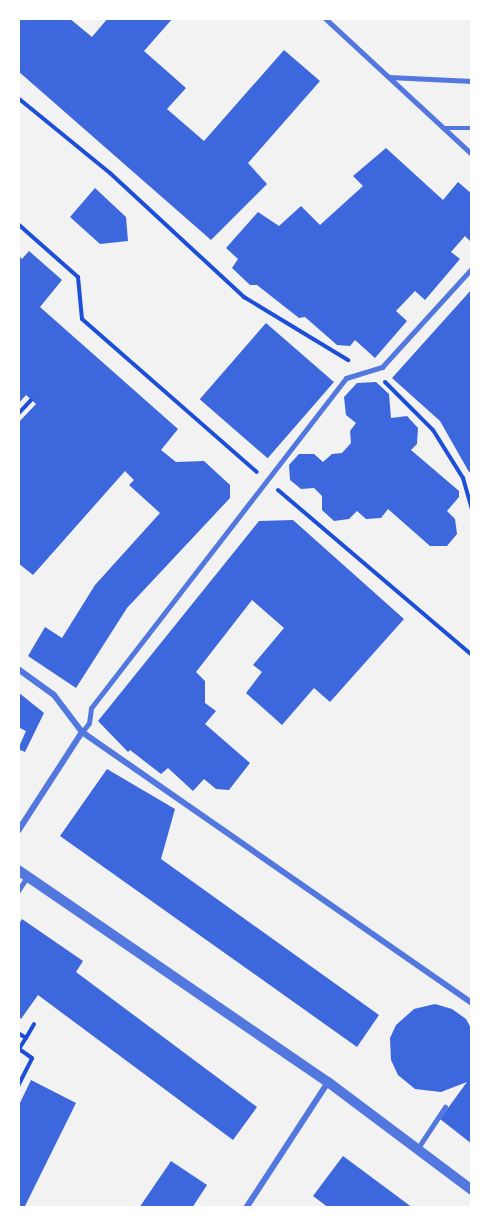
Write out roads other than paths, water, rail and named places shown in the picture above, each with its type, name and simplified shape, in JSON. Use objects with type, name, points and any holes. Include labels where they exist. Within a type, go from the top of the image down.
[{"type":"street","points":[[18,831],[89,723],[91,708],[268,481],[345,378],[382,367],[472,268]]},
{"type":"street","points":[[18,669],[54,695],[82,732],[472,1003]]},
{"type":"street","points":[[23,873],[328,1082],[472,1190]]},
{"type":"street","points":[[246,1208],[328,1082]]},
{"type":"lane","points":[[325,18],[472,154]]},
{"type":"lane","points":[[388,77],[472,81]]},
{"type":"lane","points":[[444,128],[472,128]]},
{"type":"lane","points":[[18,891],[23,873]]},
{"type":"lane","points":[[418,1148],[445,1107]]}]
